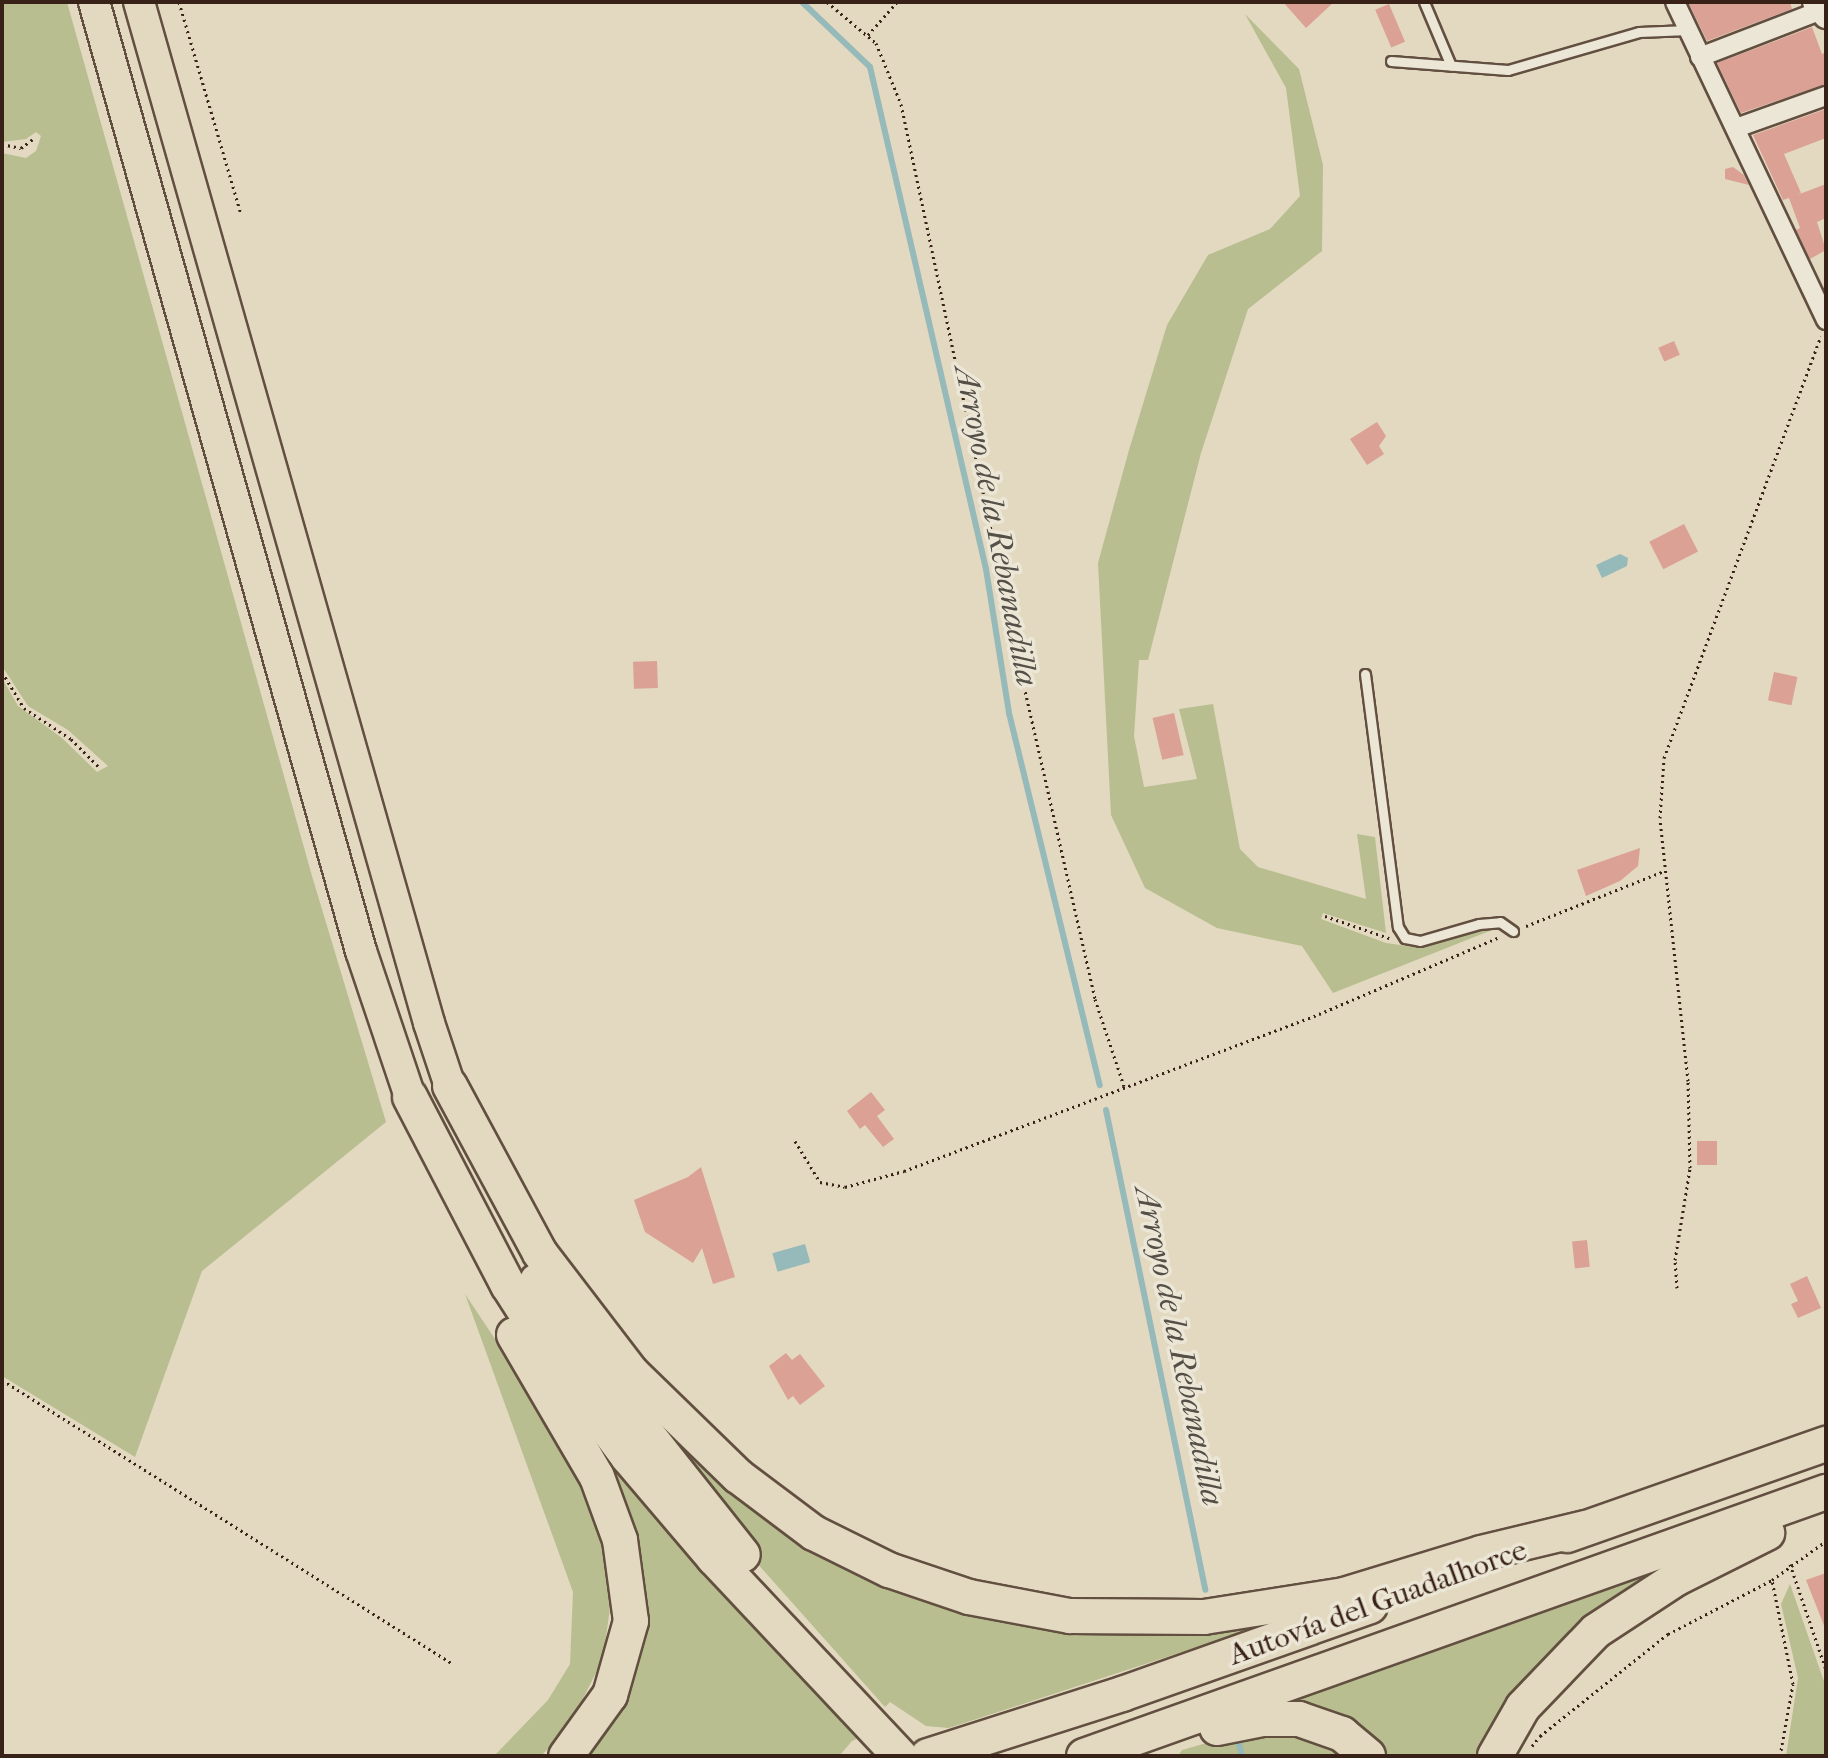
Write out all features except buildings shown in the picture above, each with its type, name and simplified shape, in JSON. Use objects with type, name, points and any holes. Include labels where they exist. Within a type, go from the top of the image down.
[{"type":"highway","points":[[450,1086],[540,1253],[631,1372],[738,1476],[814,1533],[889,1570],[969,1597],[1070,1616],[1136,1619],[1204,1617],[1344,1595],[1481,1553],[1585,1528]]},
{"type":"highway","points":[[450,1086],[479,1170],[528,1267],[575,1343],[900,1756]]},
{"type":"highway","points":[[410,1097],[508,1285],[556,1360],[628,1457],[714,1558],[869,1715],[915,1756]]},
{"type":"highway","points":[[410,1097],[438,1186],[490,1296],[597,1477],[620,1540],[631,1621],[610,1695],[566,1756]]},
{"type":"highway","name":"Autovía del Guadalhorce","points":[[928,1756],[1207,1665],[1826,1444]]},
{"type":"highway","name":"Autovía del Guadalhorce","points":[[1093,1753],[1826,1492]]},
{"type":"highway","points":[[1495,1756],[1523,1707],[1596,1631],[1677,1578],[1774,1529],[1826,1508]]},
{"type":"highway","points":[[1093,1753],[1281,1718],[1330,1728],[1368,1756]]},
{"type":"main road","points":[[94,2],[361,951],[410,1097]]},
{"type":"main road","points":[[139,2],[429,1023],[450,1086]]},
{"type":"street","points":[[1675,2],[1826,323]]},
{"type":"street","points":[[1700,57],[1821,10]]},
{"type":"street","points":[[1736,128],[1826,96]]},
{"type":"lane","points":[[1424,2],[1451,66]]},
{"type":"lane","points":[[1391,61],[1508,70],[1639,32],[1688,30]]},
{"type":"lane","points":[[1365,674],[1398,927],[1405,938],[1420,941],[1467,926],[1500,922],[1513,931]]},
{"type":"path","points":[[179,2],[241,214]]},
{"type":"path","points":[[827,2],[868,35],[889,69],[907,126],[916,184],[1024,686],[1095,999],[1124,1086]]},
{"type":"path","points":[[868,35],[897,2]]},
{"type":"path","points":[[2,144],[21,148],[33,139]]},
{"type":"path","points":[[1677,1288],[1675,1260],[1690,1168],[1688,1096],[1660,818],[1664,758],[1813,351],[1826,323]]},
{"type":"path","points":[[2,672],[24,708],[71,739],[100,768]]},
{"type":"path","points":[[795,1141],[820,1182],[845,1187],[904,1171],[1319,1014],[1665,870]]},
{"type":"path","points":[[1325,916],[1385,938],[1405,938]]},
{"type":"path","points":[[2,1380],[453,1664]]},
{"type":"path","points":[[1526,1756],[1540,1736],[1646,1650],[1696,1617],[1772,1580],[1790,1564],[1826,1541]]},
{"type":"path","points":[[1790,1564],[1826,1670]]},
{"type":"path","points":[[1772,1580],[1793,1684],[1780,1756]]},
{"type":"green space","points":[[2,2],[67,2],[312,876],[386,1122],[202,1271],[135,1457],[2,1376],[2,678],[18,706],[62,738],[97,772],[108,766],[68,730],[28,706],[2,666],[2,153],[26,158],[36,151],[41,136],[36,132],[26,139],[2,142]]},
{"type":"green space","points":[[1245,14],[1299,69],[1323,165],[1322,251],[1248,309],[1201,453],[1148,660],[1139,660],[1134,736],[1144,787],[1197,779],[1179,709],[1213,704],[1240,849],[1258,867],[1366,899],[1357,834],[1375,837],[1386,933],[1323,913],[1321,919],[1386,943],[1414,947],[1491,926],[1492,930],[1333,993],[1302,946],[1217,928],[1145,888],[1111,815],[1098,563],[1167,325],[1208,255],[1270,229],[1300,196],[1286,88]]},
{"type":"green space","points":[[465,1294],[555,1429],[591,1496],[606,1550],[610,1608],[603,1659],[568,1728],[541,1756],[494,1756],[548,1700],[570,1664],[573,1592]]},
{"type":"green space","points":[[597,1345],[905,1587],[1280,1620],[949,1728],[926,1726],[890,1702],[885,1707],[749,1554]]},
{"type":"green space","points":[[579,1417],[866,1735],[852,1741],[839,1756],[589,1756],[614,1712],[633,1666]]},
{"type":"green space","points":[[1671,1565],[1514,1697],[1474,1756],[1382,1756],[1277,1707]]},
{"type":"green space","points":[[1790,1584],[1826,1687],[1826,1756],[1786,1756],[1798,1678],[1781,1604]]},
{"type":"green space","points":[[1296,1728],[1352,1756],[1178,1756],[1182,1750],[1238,1734]]},
{"type":"water","points":[[1620,554],[1628,558],[1627,566],[1602,578],[1596,565]]},
{"type":"water","points":[[805,1244],[810,1262],[778,1272],[772,1253]]},
{"type":"waterway","name":"Arroyo de la Rebanadilla","points":[[802,2],[870,67],[986,569],[1009,713],[1100,1085]]},
{"type":"waterway","name":"Arroyo de la Rebanadilla","points":[[1106,1110],[1205,1590]]},
{"type":"waterway","name":"Arroyo de la Rebanadilla","points":[[1238,1740],[1242,1756]]}]
